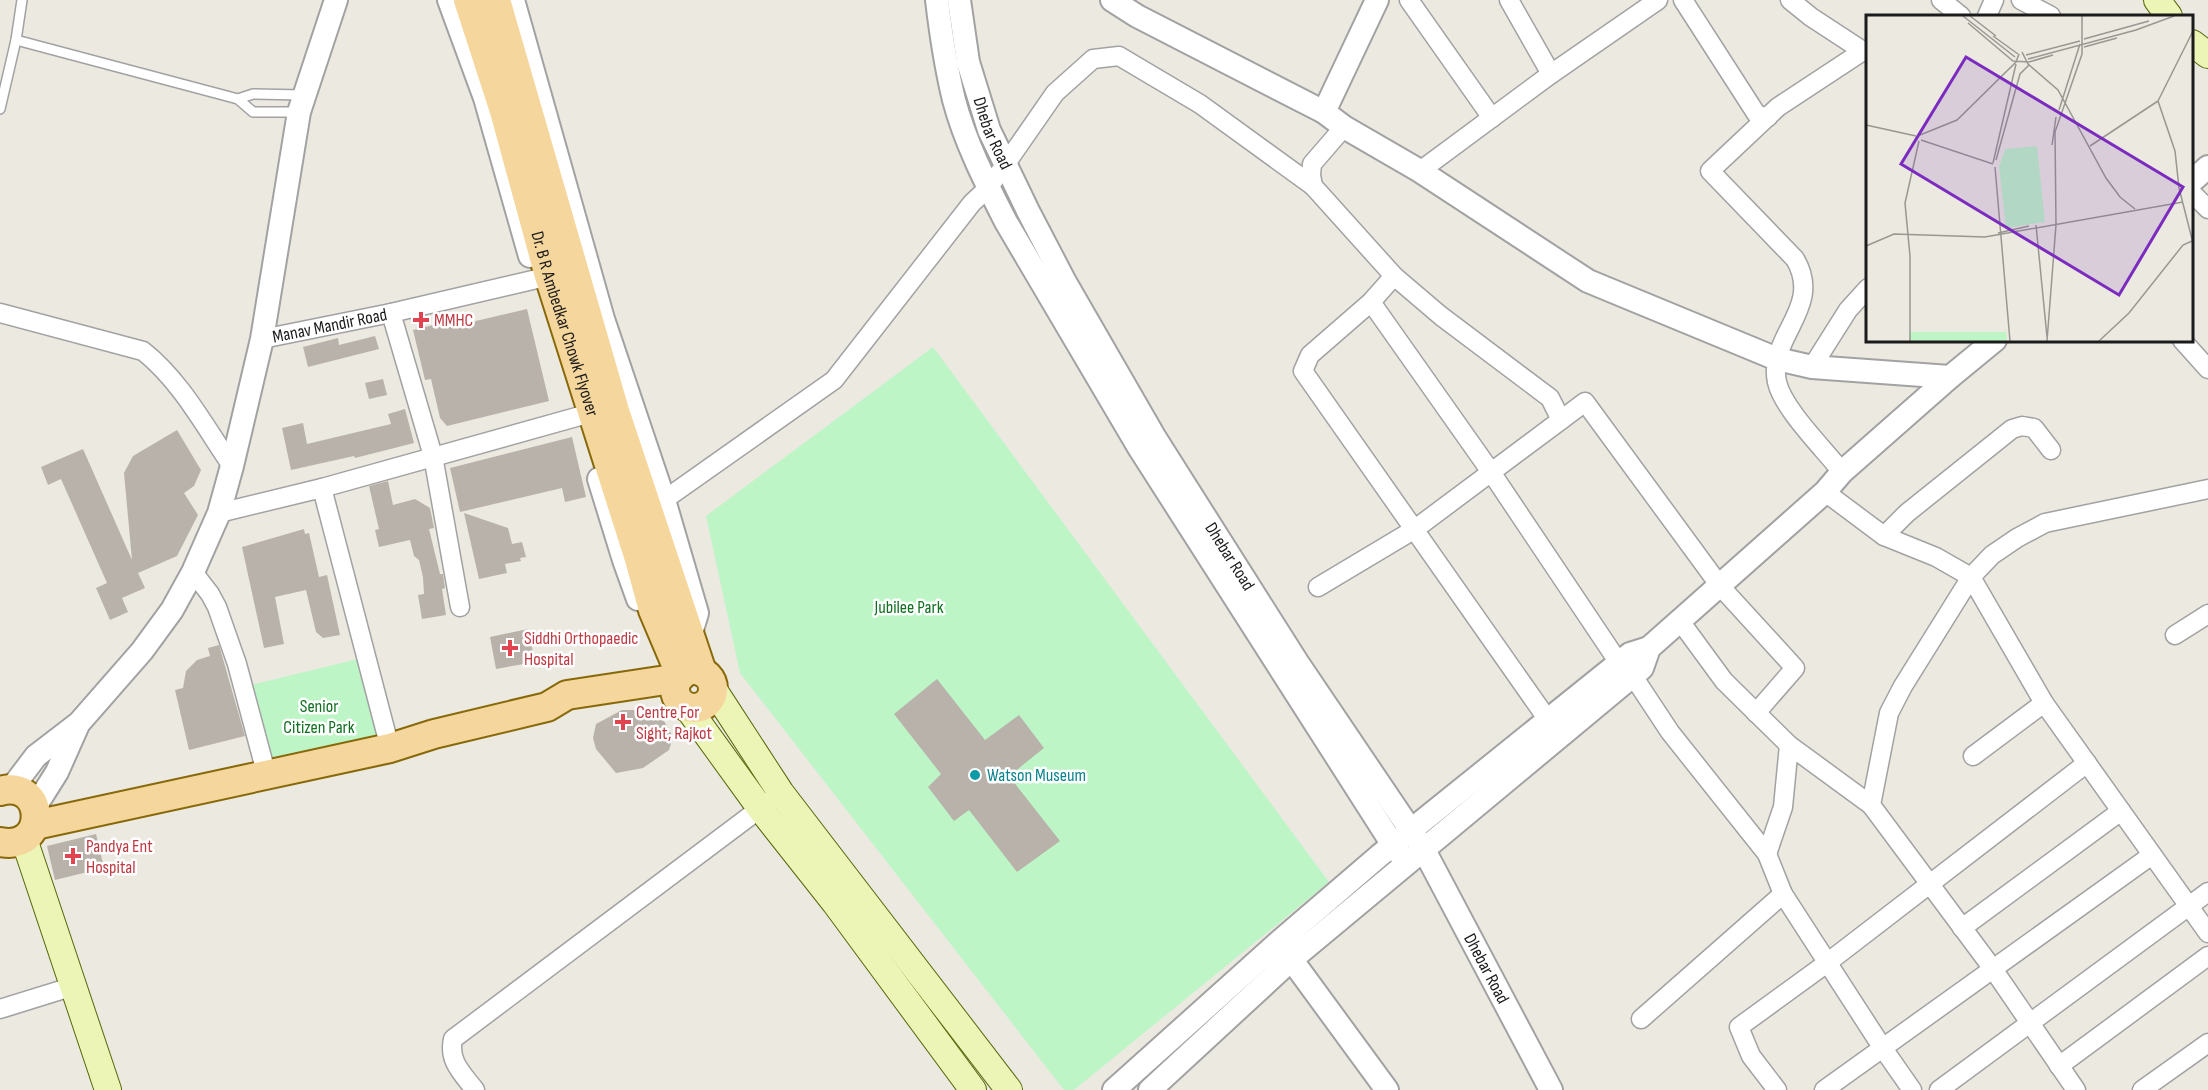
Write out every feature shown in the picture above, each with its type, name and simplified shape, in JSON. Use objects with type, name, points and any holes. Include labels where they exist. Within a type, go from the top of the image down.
[{"type":"main road","name":"Dr. B R Ambedkar Chowk Flyover","points":[[468,0],[504,111],[549,276],[639,560],[665,605]]},
{"type":"main road","name":"Dr. B R Ambedkar Chowk Flyover","points":[[496,0],[615,411],[665,605],[679,640],[690,687]]},
{"type":"main road","points":[[2157,0],[2168,15]]},
{"type":"main road","points":[[2193,44],[2208,55]]},
{"type":"main road","points":[[24,828],[390,748],[434,734],[548,707],[567,695],[690,687]]},
{"type":"main road","points":[[690,687],[781,793],[1010,1087]]},
{"type":"main road","points":[[690,687],[760,808],[835,903],[973,1090]]},
{"type":"main road","points":[[5,790],[26,794],[24,828],[108,1090]]},
{"type":"street","points":[[5,790],[36,756],[79,723],[142,651],[172,610],[193,572],[219,513],[262,339],[302,104],[336,0]]},
{"type":"street","points":[[449,0],[485,98],[537,279],[624,561],[654,638],[679,640],[696,621],[697,613],[664,500],[603,319],[513,0]]},
{"type":"street","name":"Dhebar Road","points":[[937,0],[944,53],[955,102],[967,139],[988,188],[1138,446],[1416,857],[1551,1090]]},
{"type":"street","name":"Dhebar Road","points":[[958,0],[968,62],[989,130],[1065,282],[1155,438],[1297,662],[1401,838]]},
{"type":"street","points":[[1112,0],[1137,16],[1324,112],[1344,128],[1420,171],[1588,281],[1777,359],[1812,367],[1950,377]]},
{"type":"street","points":[[1324,112],[1377,0]]},
{"type":"street","points":[[1409,0],[1492,118]]},
{"type":"street","points":[[1509,0],[1551,74]]},
{"type":"street","points":[[1420,171],[1551,74],[1658,0]]},
{"type":"street","points":[[1683,0],[1757,115],[1768,117]]},
{"type":"street","points":[[1790,0],[1865,51],[1778,107],[1710,171],[1795,259],[1803,272],[1804,296],[1777,359],[1777,381],[1785,402],[1842,471]]},
{"type":"street","points":[[1941,0],[1959,15]]},
{"type":"street","points":[[1987,15],[1994,0]]},
{"type":"street","points":[[2021,0],[2049,15]]},
{"type":"street","points":[[664,500],[834,380],[972,203],[988,188],[1055,93],[1093,59],[1119,56],[1200,104],[1313,186],[1394,276],[1441,316],[1550,398],[1561,420]]},
{"type":"street","points":[[1313,186],[1312,164],[1344,128]]},
{"type":"street","points":[[2193,180],[2208,167]]},
{"type":"street","points":[[2193,194],[2208,209]]},
{"type":"street","points":[[1394,276],[1371,302],[1310,355],[1303,371],[1548,720]]},
{"type":"street","name":"Manav Mandir Road","points":[[262,339],[391,313],[537,279]]},
{"type":"street","points":[[1812,367],[1848,310],[1866,290]]},
{"type":"street","points":[[1371,302],[1670,732],[1767,855],[1783,894],[1912,1090]]},
{"type":"street","points":[[0,312],[143,351],[160,364],[175,382],[232,466]]},
{"type":"street","points":[[391,313],[433,456],[460,607]]},
{"type":"street","points":[[1150,1090],[1285,950],[1401,838],[1548,720],[1626,669],[1642,668],[1649,648],[1825,492],[1842,471],[1993,342]]},
{"type":"street","points":[[2184,342],[2208,369]]},
{"type":"street","points":[[1318,587],[1415,529],[1585,402],[1720,586],[1795,668],[1756,713]]},
{"type":"street","points":[[219,513],[322,488],[580,416]]},
{"type":"street","points":[[1884,536],[1907,513],[2012,429],[2022,426],[2034,428],[2051,450]]},
{"type":"street","points":[[322,488],[390,748]]},
{"type":"street","points":[[1871,805],[1889,712],[1971,578],[1992,555],[2017,538],[2046,523],[2208,489]]},
{"type":"street","points":[[1825,492],[1884,536],[1936,557],[1971,578],[2044,704],[2208,933]]},
{"type":"street","points":[[193,572],[217,607],[237,664],[267,776]]},
{"type":"street","points":[[2175,635],[2208,614]]},
{"type":"street","points":[[1680,621],[1724,681],[1789,745],[1871,805],[1993,969],[2076,1090]]},
{"type":"street","points":[[1114,1090],[1285,950],[1416,857],[1626,669]]},
{"type":"street","points":[[1973,756],[2044,704]]},
{"type":"street","points":[[24,828],[57,772],[79,723]]},
{"type":"street","points":[[1767,855],[1783,807],[1789,745]]},
{"type":"street","points":[[1777,1090],[1751,1056],[1739,1027],[1930,885],[2087,763]]},
{"type":"street","points":[[475,1090],[456,1064],[450,1051],[453,1039],[781,793]]},
{"type":"street","points":[[1962,928],[2121,811]]},
{"type":"street","points":[[1824,1090],[2152,855]]},
{"type":"street","points":[[1939,1090],[2208,892]]},
{"type":"street","points":[[1641,1018],[1783,894]]},
{"type":"street","points":[[1285,950],[1387,1090]]},
{"type":"street","points":[[2059,1066],[2208,956]]},
{"type":"street","points":[[0,1010],[74,986]]},
{"type":"street","points":[[2142,1090],[2208,1043]]},
{"type":"lane","points":[[0,109],[4,74],[16,40],[22,0]]},
{"type":"lane","points":[[16,40],[238,99],[253,112],[302,104]]},
{"type":"lane","points":[[238,99],[253,94],[302,104]]},
{"type":"green space","name":"Jubilee Park","points":[[933,347],[1329,882],[1074,1090],[1064,1090],[740,673],[706,516]]},
{"type":"green space","name":"Senior Citizen Park","points":[[366,657],[390,748],[267,776],[247,686]]},
{"type":"building","points":[[527,309],[549,401],[447,426],[440,418],[431,379],[425,380],[413,330],[449,321],[450,327]]},
{"type":"building","points":[[375,336],[379,349],[308,367],[303,347],[338,338],[339,345]]},
{"type":"building","points":[[383,379],[387,395],[369,399],[365,383]]},
{"type":"building","points":[[405,409],[414,443],[355,458],[354,456],[291,470],[282,428],[303,423],[307,444],[391,424],[388,414]]},
{"type":"building","points":[[177,430],[201,470],[194,486],[184,493],[198,515],[177,556],[138,573],[145,588],[122,598],[128,612],[110,620],[96,588],[107,583],[61,479],[48,485],[41,467],[83,449],[132,560],[124,473],[133,456]]},
{"type":"building","points":[[572,437],[586,497],[565,502],[562,488],[460,512],[450,468]]},
{"type":"building","points":[[388,481],[393,505],[415,499],[430,508],[434,528],[429,529],[440,574],[443,574],[445,588],[442,589],[446,615],[422,619],[418,595],[424,594],[423,577],[419,560],[414,556],[410,540],[379,547],[375,530],[379,529],[369,486]]},
{"type":"building","points":[[464,513],[508,528],[512,544],[522,542],[526,557],[520,558],[521,561],[505,564],[507,573],[479,579]]},
{"type":"building","points":[[304,529],[305,534],[309,533],[319,577],[327,575],[340,635],[323,638],[316,632],[306,590],[275,597],[284,644],[264,648],[242,547]]},
{"type":"building","points":[[528,629],[535,662],[496,669],[490,637]]},
{"type":"building","points":[[219,645],[245,736],[189,750],[175,690],[183,688],[186,671],[197,660],[210,656],[208,648]]},
{"type":"building","name":"Watson Museum","points":[[937,679],[985,740],[1019,715],[1044,748],[1009,776],[1060,841],[1017,872],[969,810],[954,821],[928,787],[941,774],[894,714]]},
{"type":"building","points":[[622,710],[638,710],[664,721],[673,737],[669,750],[643,768],[616,773],[596,749],[593,738],[596,724]]},
{"type":"building","points":[[96,834],[104,868],[55,880],[47,846]]},
{"type":"place","name":"MMHC","points":[[421,320]]},
{"type":"place","name":"Siddhi Orthopaedic Hospital","points":[[510,648]]},
{"type":"place","name":"Centre For Sight, Rajkot","points":[[623,722]]},
{"type":"place","name":"Watson Museum","points":[[975,775]]},
{"type":"place","name":"Pandya Ent Hospital","points":[[73,856]]}]
